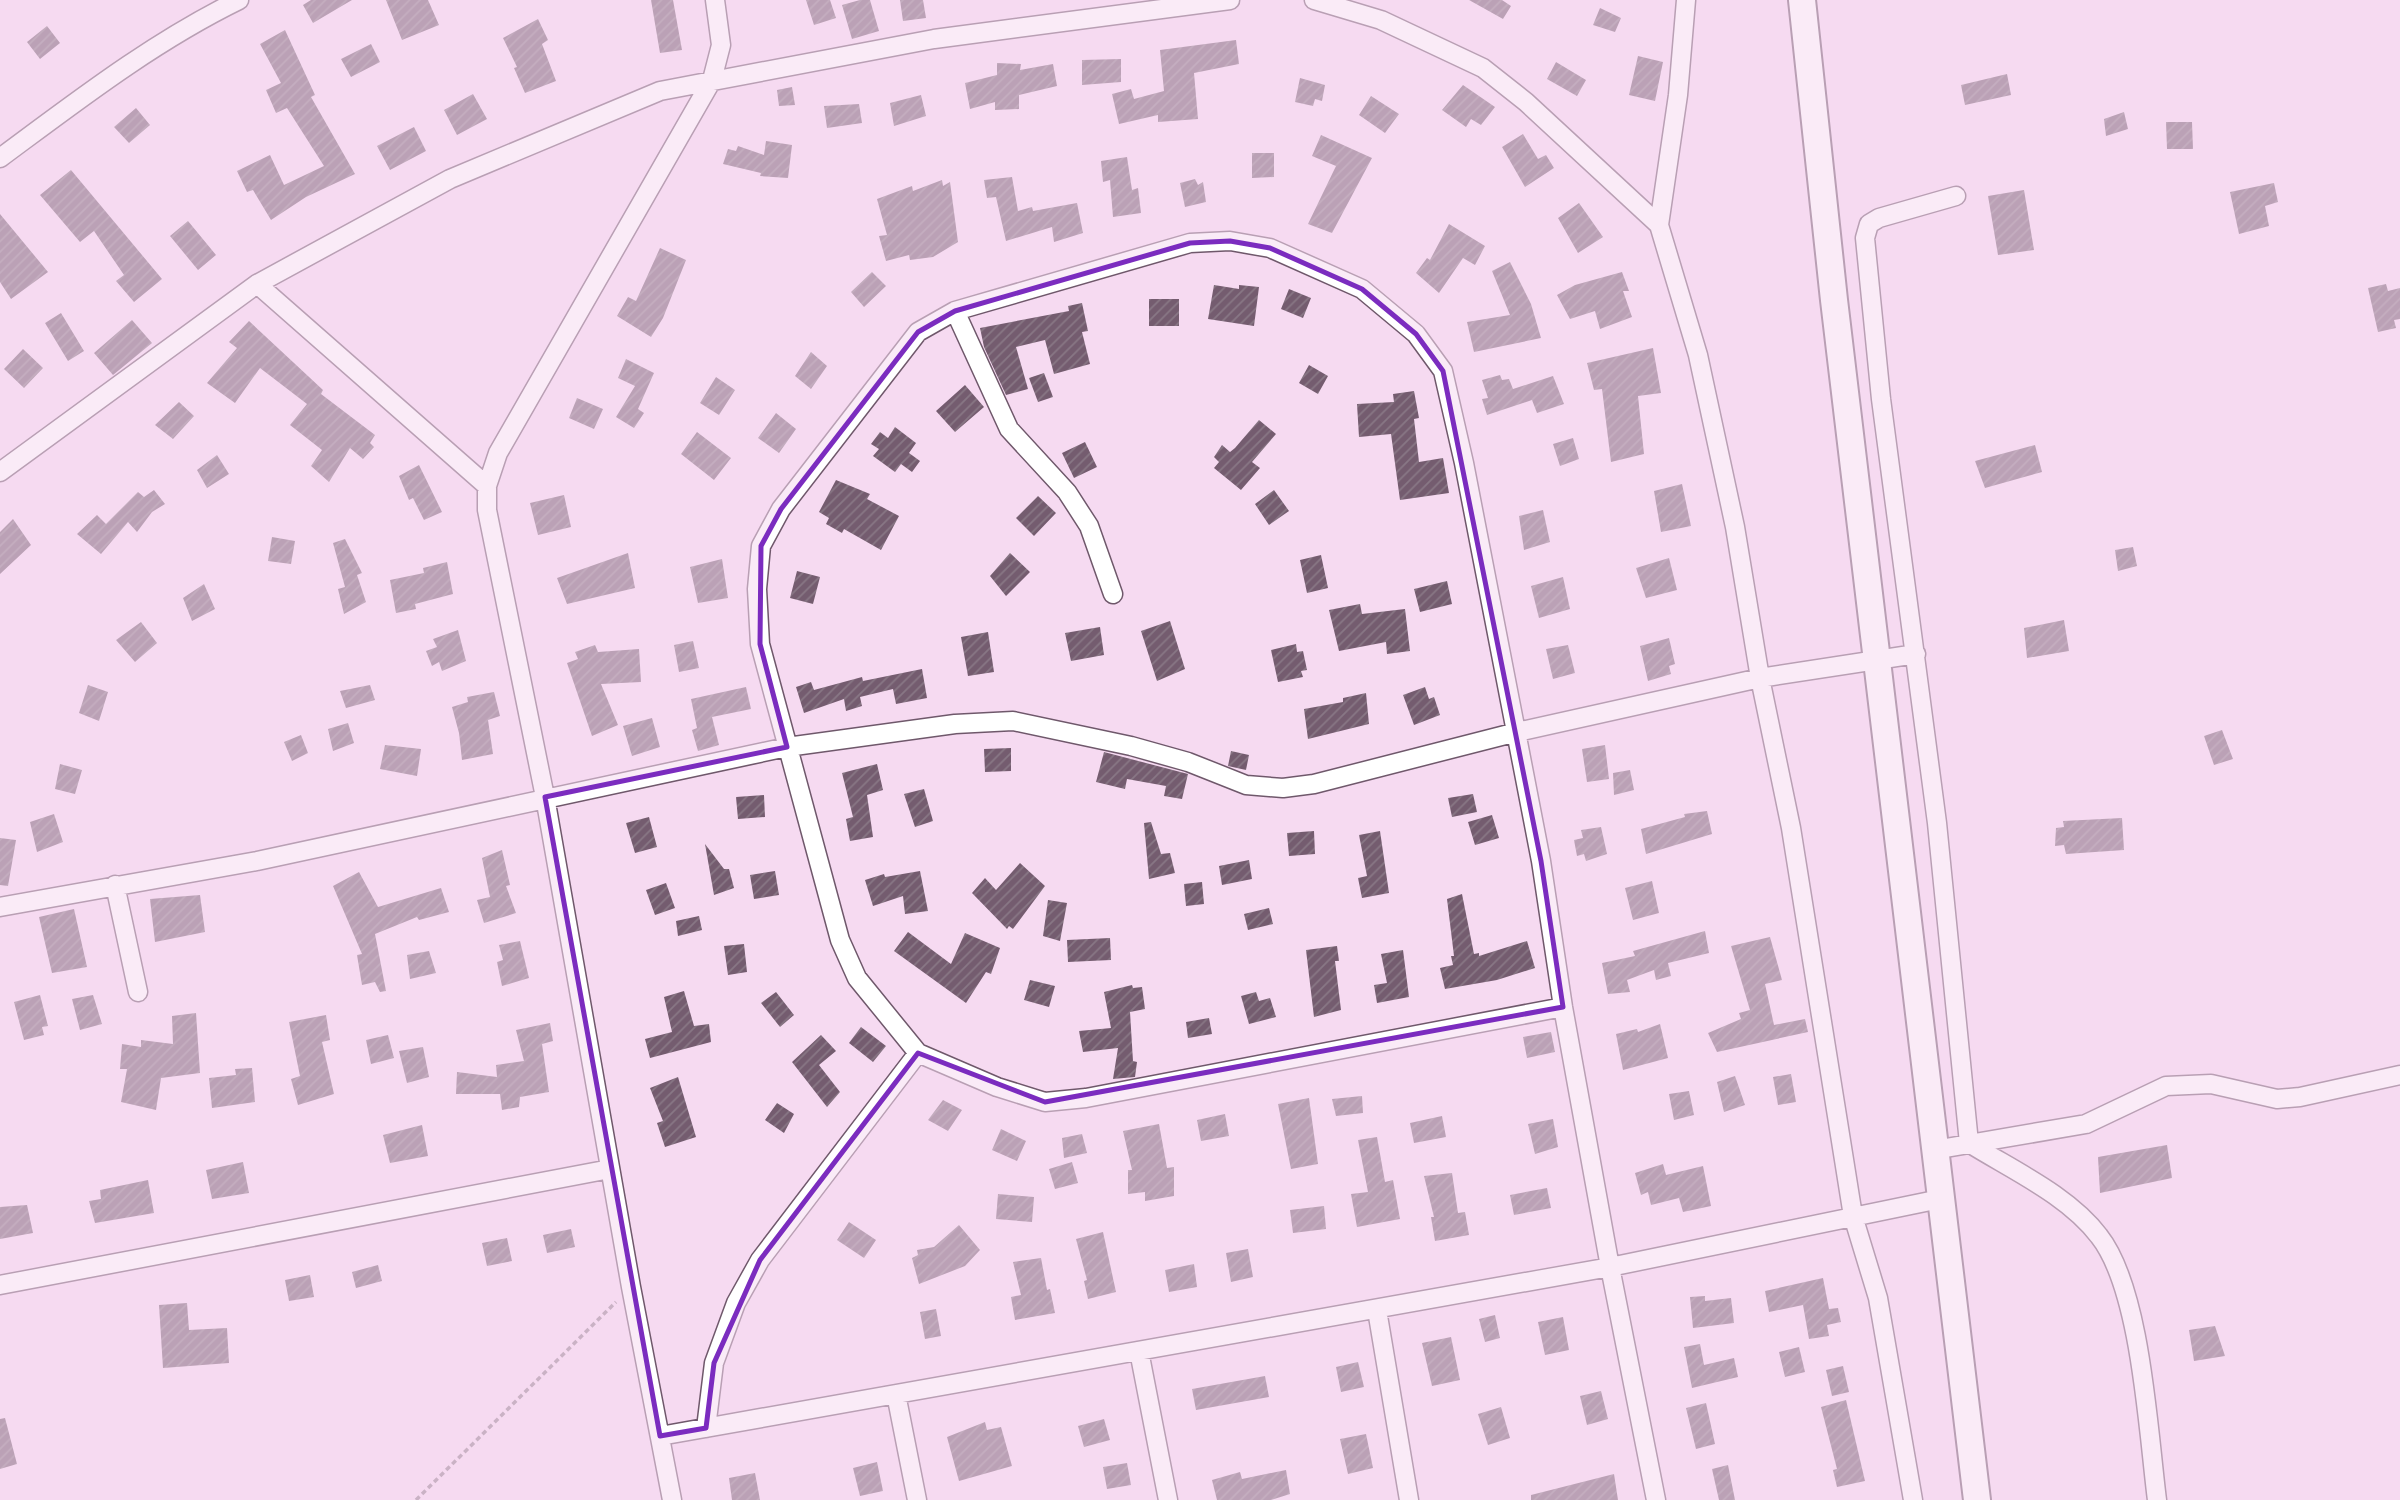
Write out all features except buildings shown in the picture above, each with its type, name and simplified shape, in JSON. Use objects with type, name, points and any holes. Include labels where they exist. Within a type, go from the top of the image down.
[{"type":"main road","points":[[1802,0],[1834,300],[1977,1500]]},
{"type":"street","points":[[0,158],[97,85],[201,18],[239,0]]},
{"type":"street","points":[[671,1500],[545,797],[487,510],[487,486],[498,453],[712,80],[721,45],[715,0]]},
{"type":"street","points":[[0,472],[7,457],[257,284],[450,179],[660,91],[934,39],[1125,7],[1230,0]]},
{"type":"street","points":[[1314,0],[1381,20],[1483,68],[1526,102],[1659,225]]},
{"type":"street","points":[[1686,0],[1678,94],[1659,225],[1698,355],[1735,527],[1760,678],[1791,828],[1853,1216],[1878,1298],[1913,1500]]},
{"type":"street","points":[[1956,196],[1879,218],[1869,224],[1865,238],[1881,399],[1937,823],[1969,1143]]},
{"type":"street","points":[[1563,1007],[1086,1098],[1045,1102],[997,1087],[918,1053],[857,978],[839,940],[760,644],[757,589],[761,546],[781,509],[918,332],[955,311],[1190,243],[1230,241],[1270,248],[1362,289],[1416,334],[1443,371],[1517,732],[1610,1267],[1656,1500]]},
{"type":"street","points":[[257,284],[487,486]]},
{"type":"street","points":[[955,311],[1009,429],[1067,492],[1089,526],[1113,594]]},
{"type":"street","points":[[0,907],[257,861],[787,747],[956,723],[1013,721],[1132,746],[1188,762],[1246,785],[1283,788],[1314,784],[1517,732],[1760,678],[1916,654]]},
{"type":"street","points":[[115,885],[138,992]]},
{"type":"street","points":[[706,1428],[714,1363],[736,1303],[760,1260],[918,1053]]},
{"type":"street","points":[[1934,1150],[2086,1124],[2166,1086],[2211,1084],[2277,1099],[2300,1097],[2400,1075]]},
{"type":"street","points":[[1969,1143],[2066,1204],[2098,1235],[2118,1264],[2131,1313],[2158,1500]]},
{"type":"street","points":[[0,1286],[610,1169]]},
{"type":"street","points":[[660,1436],[1610,1267],[1940,1199]]},
{"type":"street","points":[[1377,1310],[1409,1500]]},
{"type":"street","points":[[1139,1351],[1168,1500]]},
{"type":"street","points":[[896,1394],[917,1500]]},
{"type":"path","points":[[416,1500],[631,1287]]},
{"type":"highlighted area","points":[[1230,241],[1270,248],[1362,289],[1416,334],[1443,371],[1541,861],[1563,1007],[1045,1102],[918,1053],[760,1260],[714,1363],[706,1428],[660,1436],[545,797],[787,747],[760,644],[761,546],[781,509],[918,332],[955,311],[1190,243]]}]
